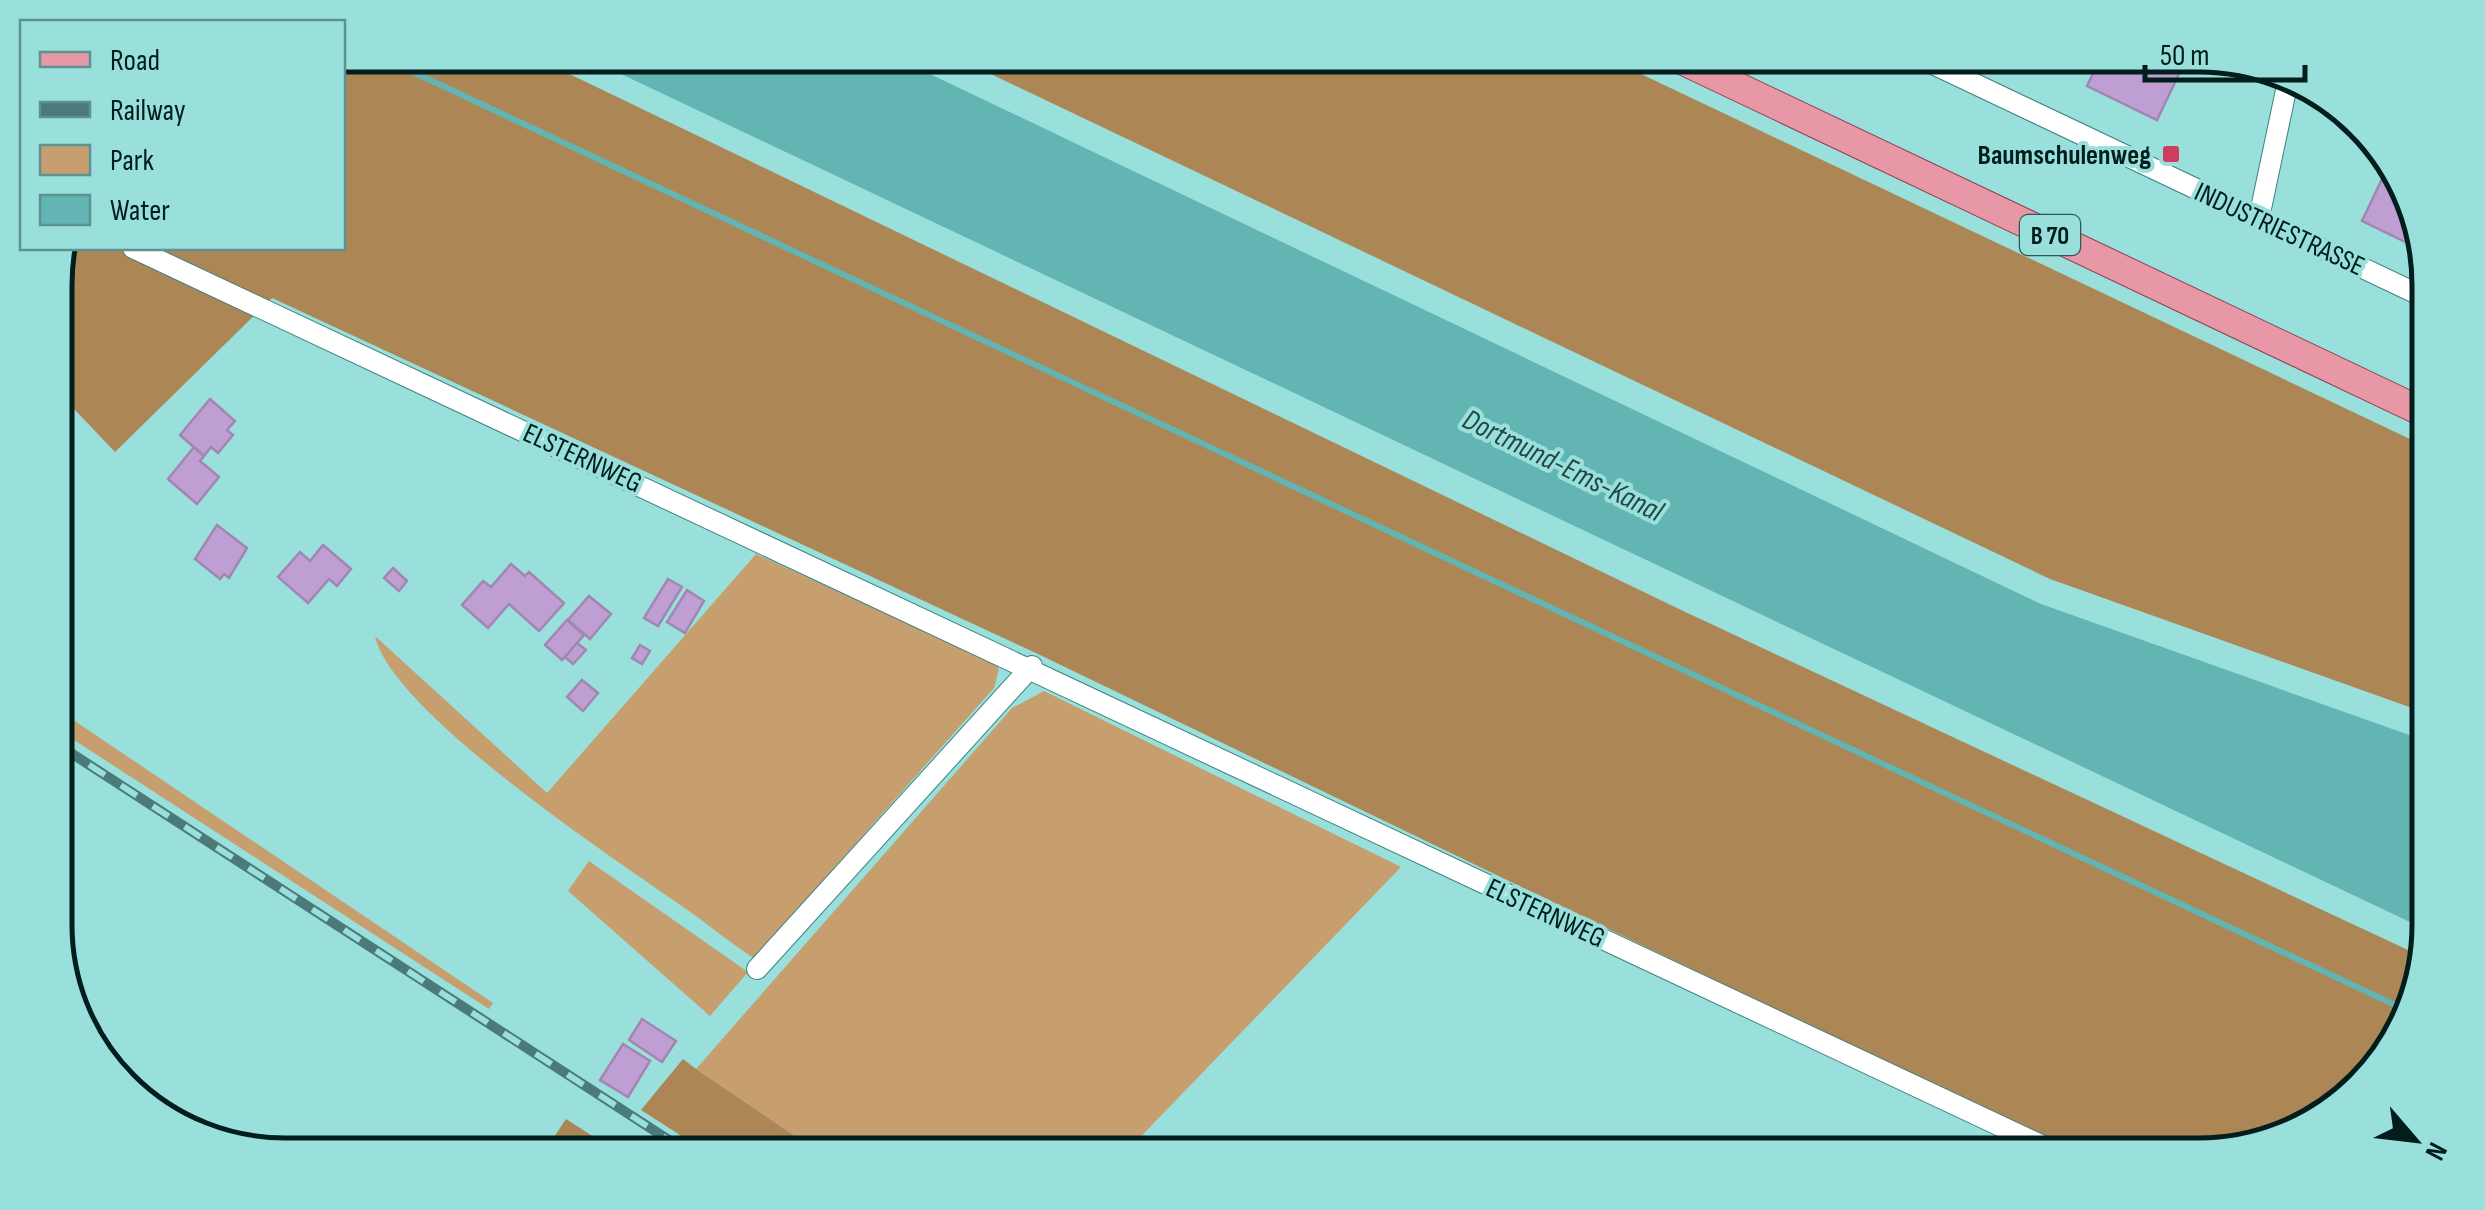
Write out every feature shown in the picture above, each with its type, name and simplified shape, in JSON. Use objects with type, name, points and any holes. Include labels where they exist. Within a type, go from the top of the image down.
[{"type":"main road","name":"B 70","points":[[1707,72],[2412,407]]},
{"type":"street","name":"INDUSTRIESTRASSE","points":[[1950,72],[2412,291]]},
{"type":"street","points":[[2259,218],[2286,91]]},
{"type":"street","name":"ELSTERNWEG","points":[[138,250],[1032,666],[2026,1137]]},
{"type":"street","points":[[757,969],[1032,666]]},
{"type":"green space","points":[[756,554],[995,663],[999,669],[994,688],[754,958],[562,822],[463,743],[390,668],[375,636],[547,793]]},
{"type":"green space","points":[[1044,691],[1401,867],[1140,1138],[798,1138],[696,1069],[1012,708]]},
{"type":"green space","points":[[72,719],[493,1003],[489,1009],[72,739]]},
{"type":"green space","points":[[589,861],[748,972],[710,1016],[568,891]]},
{"type":"shaded area","points":[[345,72],[565,72],[1679,609],[2411,951],[2408,966],[2396,1006],[2368,1054],[2329,1093],[2294,1116],[2241,1133],[2213,1137],[2040,1137],[1038,654],[272,298],[115,452],[73,408],[76,250],[345,250]]},
{"type":"shaded area","points":[[987,72],[1637,72],[2412,440],[2412,708],[2050,579]]},
{"type":"shaded area","points":[[683,1059],[798,1138],[684,1138],[641,1110]]},
{"type":"shaded area","points":[[566,1119],[595,1138],[553,1138]]},
{"type":"water","name":"Dortmund-Ems-Kanal","points":[[617,72],[926,72],[2041,604],[2412,736],[2412,923]]},
{"type":"building","points":[[2094,72],[2180,72],[2157,120],[2087,86]]},
{"type":"building","points":[[2383,177],[2408,243],[2362,221]]},
{"type":"building","points":[[210,399],[235,421],[227,430],[233,435],[218,453],[211,447],[204,456],[180,435]]},
{"type":"building","points":[[194,447],[204,456],[200,461],[219,477],[197,504],[168,479]]},
{"type":"building","points":[[217,525],[247,548],[229,578],[224,574],[220,579],[195,559]]},
{"type":"building","points":[[323,545],[351,569],[337,586],[329,579],[308,603],[278,577],[300,552],[310,561]]},
{"type":"building","points":[[511,564],[525,576],[529,572],[564,603],[539,631],[509,604],[488,628],[462,605],[483,581],[491,587]]},
{"type":"building","points":[[393,568],[407,581],[399,591],[384,578]]},
{"type":"building","points":[[668,579],[682,587],[658,626],[644,618]]},
{"type":"building","points":[[687,590],[704,601],[685,633],[667,622]]},
{"type":"building","points":[[589,596],[611,614],[590,639],[568,620]]},
{"type":"building","points":[[567,620],[584,635],[562,660],[545,645]]},
{"type":"building","points":[[577,643],[586,650],[573,664],[565,657]]},
{"type":"building","points":[[640,645],[650,651],[642,664],[632,658]]},
{"type":"building","points":[[582,680],[598,693],[583,711],[567,697]]},
{"type":"building","points":[[642,1019],[676,1041],[662,1062],[629,1040]]},
{"type":"building","points":[[623,1044],[650,1061],[628,1097],[600,1080]]},
{"type":"waterway","points":[[413,72],[2396,1006]]},
{"type":"railway","points":[[72,754],[665,1138]]},
{"type":"place","name":"Baumschulenweg","points":[[2171,154]]}]
